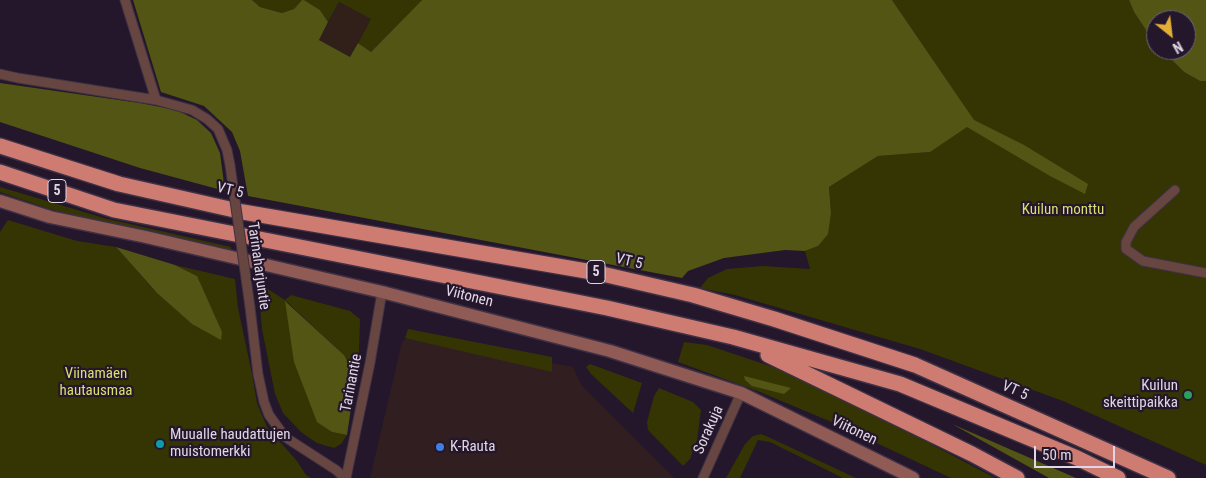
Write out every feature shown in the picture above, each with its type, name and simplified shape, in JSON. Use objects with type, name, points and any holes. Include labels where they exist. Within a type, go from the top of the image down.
[{"type":"highway","name":"VT 5","points":[[0,146],[119,184],[243,212],[598,273],[693,295],[915,365],[1168,478]]},
{"type":"highway","name":"5","points":[[0,172],[114,210],[608,308],[732,338],[900,384],[1077,458],[1118,478]]},
{"type":"highway","points":[[732,338],[972,454],[1017,478]]},
{"type":"main road","name":"Viitonen","points":[[0,201],[50,217],[382,292],[574,340],[741,393],[912,478]]},
{"type":"street","points":[[125,0],[156,100]]},
{"type":"street","name":"Tarinaharjuntie","points":[[0,74],[156,100],[192,110],[212,124],[223,138],[230,165],[258,374],[264,402],[269,415],[285,437],[336,470],[345,478]]},
{"type":"street","points":[[1174,190],[1134,227],[1126,242],[1126,249],[1142,261],[1206,273]]},
{"type":"street","name":"Tarinantie","points":[[345,478],[368,373],[382,292]]},
{"type":"street","name":"Sorakuja","points":[[702,478],[741,393]]},
{"type":"shaded area","points":[[133,0],[252,0],[260,7],[282,13],[294,9],[304,0],[320,10],[328,22],[319,40],[350,57],[358,43],[371,52],[422,0],[892,0],[974,120],[1024,145],[1088,184],[1085,194],[1050,176],[967,127],[930,152],[878,156],[829,187],[831,213],[828,234],[818,246],[805,251],[785,250],[724,258],[688,271],[682,278],[248,196],[240,151],[232,132],[204,106],[161,92]]},
{"type":"shaded area","points":[[1129,0],[1206,0],[1206,81],[1200,81],[1184,72],[1172,60],[1196,60],[1196,10],[1146,10],[1146,30],[1134,12]]},
{"type":"shaded area","points":[[339,2],[371,19],[350,57],[319,40]]},
{"type":"shaded area","points":[[0,83],[140,103],[176,110],[197,120],[211,133],[220,153],[225,191],[140,168],[0,122]]},
{"type":"shaded area","points":[[116,247],[175,265],[197,276],[222,332],[221,340],[192,324],[157,293]]},
{"type":"shaded area","points":[[285,301],[344,355],[351,368],[355,381],[347,435],[332,432],[317,422],[294,362]]},
{"type":"shaded area","points":[[408,337],[573,367],[582,386],[674,478],[370,478],[402,342]]},
{"type":"shaded area","points":[[744,376],[791,388],[784,394],[752,386],[745,380]]},
{"type":"shaded area","points":[[952,424],[1076,478],[1049,478]]},
{"type":"green space","points":[[252,0],[302,0],[294,9],[282,13],[260,7]]},
{"type":"green space","points":[[304,0],[422,0],[371,52],[358,43],[371,19],[339,2],[328,22],[320,10]]},
{"type":"green space","name":"Kuilun monttu","points":[[892,0],[1129,0],[1134,12],[1146,30],[1146,60],[1172,60],[1184,72],[1200,81],[1206,81],[1206,465],[1063,401],[920,349],[735,295],[700,288],[708,278],[727,269],[763,266],[810,269],[805,251],[818,246],[831,213],[829,187],[878,156],[930,152],[965,107]]},
{"type":"green space","points":[[0,187],[104,218],[231,247],[231,252],[85,219],[0,192]]},
{"type":"green space","name":"Viinamäen hautausmaa","points":[[8,220],[77,241],[116,247],[153,289],[192,324],[197,276],[175,265],[235,279],[238,308],[257,403],[267,427],[297,461],[306,475],[311,478],[0,478],[0,232]]},
{"type":"green space","points":[[258,283],[285,300],[291,295],[350,311],[360,319],[359,353],[355,381],[344,355],[286,301],[332,432],[347,435],[341,444],[334,448],[317,443],[308,437],[283,413],[275,394],[262,329]]},
{"type":"green space","points":[[408,329],[552,357],[552,372],[405,338]]},
{"type":"green space","points":[[684,342],[707,345],[785,371],[861,407],[995,478],[951,478],[834,423],[760,392],[678,362]]},
{"type":"green space","points":[[590,364],[642,383],[633,413],[591,374],[586,367]]},
{"type":"green space","points":[[659,388],[693,402],[701,410],[697,440],[690,459],[683,466],[648,430],[647,422],[654,396]]},
{"type":"green space","points":[[761,434],[856,478],[843,478],[770,442],[758,440],[740,478],[726,478],[745,444],[753,436]]},
{"type":"place","name":"Kuilun skeittipaikka","points":[[1188,395]]},
{"type":"place","name":"Muualle haudattujen muistomerkki","points":[[160,444]]},
{"type":"place","name":"K-Rauta","points":[[440,447]]}]
